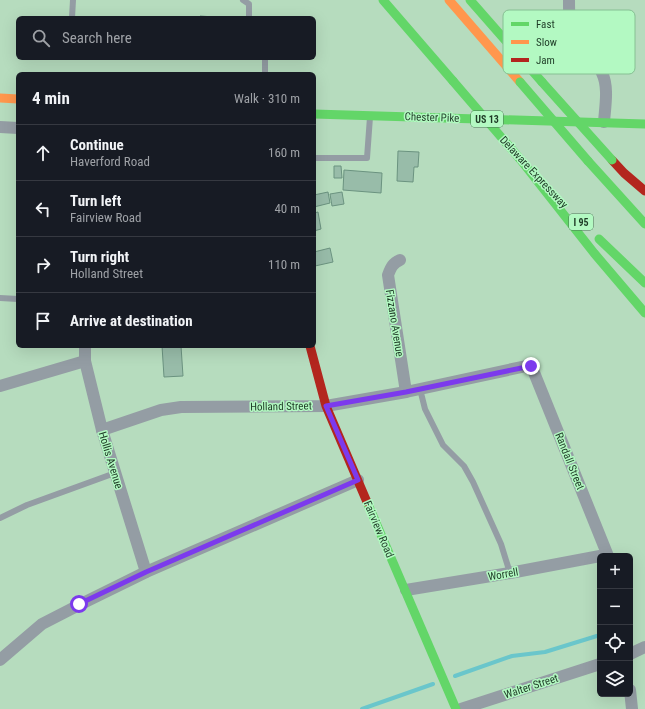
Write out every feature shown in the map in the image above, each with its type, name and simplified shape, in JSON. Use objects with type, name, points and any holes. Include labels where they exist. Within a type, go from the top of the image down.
[{"type":"main road","name":"Delaware Expressway","points":[[383,0],[520,159],[579,219]]},
{"type":"main road","points":[[449,0],[503,62]]},
{"type":"main road","points":[[470,0],[503,38]]},
{"type":"main road","points":[[513,74],[645,224]]},
{"type":"main road","points":[[535,74],[624,173],[645,191]]},
{"type":"main road","points":[[0,98],[16,99]]},
{"type":"main road","name":"Chester Pike","points":[[316,114],[645,124]]},
{"type":"main road","points":[[520,159],[594,253],[645,313]]},
{"type":"main road","name":"I 95","points":[[594,235],[645,283]]},
{"type":"main road","name":"Fairview Road","points":[[311,348],[326,406],[456,709]]},
{"type":"street","points":[[602,74],[605,84],[604,122]]},
{"type":"street","points":[[0,127],[16,128]]},
{"type":"street","name":"Fizzano Avenue","points":[[400,260],[391,266],[388,275],[406,392]]},
{"type":"street","name":"Hollis Avenue","points":[[85,348],[85,361],[102,430],[146,572]]},
{"type":"street","points":[[0,386],[85,361]]},
{"type":"street","name":"Holland Street","points":[[102,430],[161,410],[181,407],[326,406],[406,392],[531,366]]},
{"type":"street","name":"Randall Street","points":[[531,366],[604,553]]},
{"type":"street","points":[[0,660],[42,624],[146,572],[358,480]]},
{"type":"street","name":"Worrell","points":[[406,590],[597,557]]},
{"type":"street","points":[[633,653],[645,647]]},
{"type":"street","name":"Walter Street","points":[[461,709],[597,665]]},
{"type":"street","points":[[631,697],[632,709]]},
{"type":"lane","points":[[72,16],[73,0]]},
{"type":"lane","points":[[243,0],[249,4],[249,16]]},
{"type":"lane","points":[[265,60],[265,72]]},
{"type":"lane","points":[[316,158],[367,158],[370,115]]},
{"type":"lane","points":[[0,298],[16,299]]},
{"type":"lane","points":[[420,389],[425,408],[443,445],[464,466],[473,482],[501,544],[510,573]]},
{"type":"lane","points":[[0,518],[27,505],[115,473]]},
{"type":"building","points":[[398,151],[419,152],[418,167],[414,167],[413,182],[397,181]]},
{"type":"building","points":[[334,166],[341,166],[342,178],[334,178]]},
{"type":"building","points":[[344,170],[382,173],[381,193],[343,190]]},
{"type":"building","points":[[328,192],[330,203],[316,206],[316,195]]},
{"type":"building","points":[[342,192],[344,204],[332,206],[330,194]]},
{"type":"building","points":[[316,212],[318,212],[321,229],[316,230]]},
{"type":"building","points":[[330,248],[333,262],[316,266],[316,252]]},
{"type":"building","points":[[162,348],[181,348],[183,376],[164,377]]},
{"type":"waterway","points":[[455,676],[512,656],[545,652],[597,636]]},
{"type":"waterway","points":[[362,709],[433,684]]},
{"type":"traffic: fast","points":[[383,0],[453,81]]},
{"type":"traffic: fast","points":[[470,0],[503,38]]},
{"type":"traffic: fast","points":[[535,74],[542,82]]},
{"type":"traffic: fast","points":[[453,81],[520,159]]},
{"type":"traffic: fast","points":[[520,82],[588,161]]},
{"type":"traffic: fast","points":[[542,82],[612,160]]},
{"type":"traffic: fast","points":[[316,114],[645,124]]},
{"type":"traffic: fast","points":[[520,159],[594,253],[645,313]]},
{"type":"traffic: fast","points":[[588,161],[645,224]]},
{"type":"traffic: fast","points":[[599,239],[645,283]]},
{"type":"traffic: fast","points":[[367,502],[456,709]]},
{"type":"traffic: slow","points":[[449,0],[503,62]]},
{"type":"traffic: slow","points":[[513,74],[520,82]]},
{"type":"traffic: slow","points":[[0,98],[16,99]]},
{"type":"traffic: jam","points":[[612,160],[624,173],[645,191]]},
{"type":"traffic: jam","points":[[311,348],[326,406],[367,502]]},
{"type":"route","points":[[79,604],[146,572],[358,480],[326,406],[406,392],[531,366]]}]
